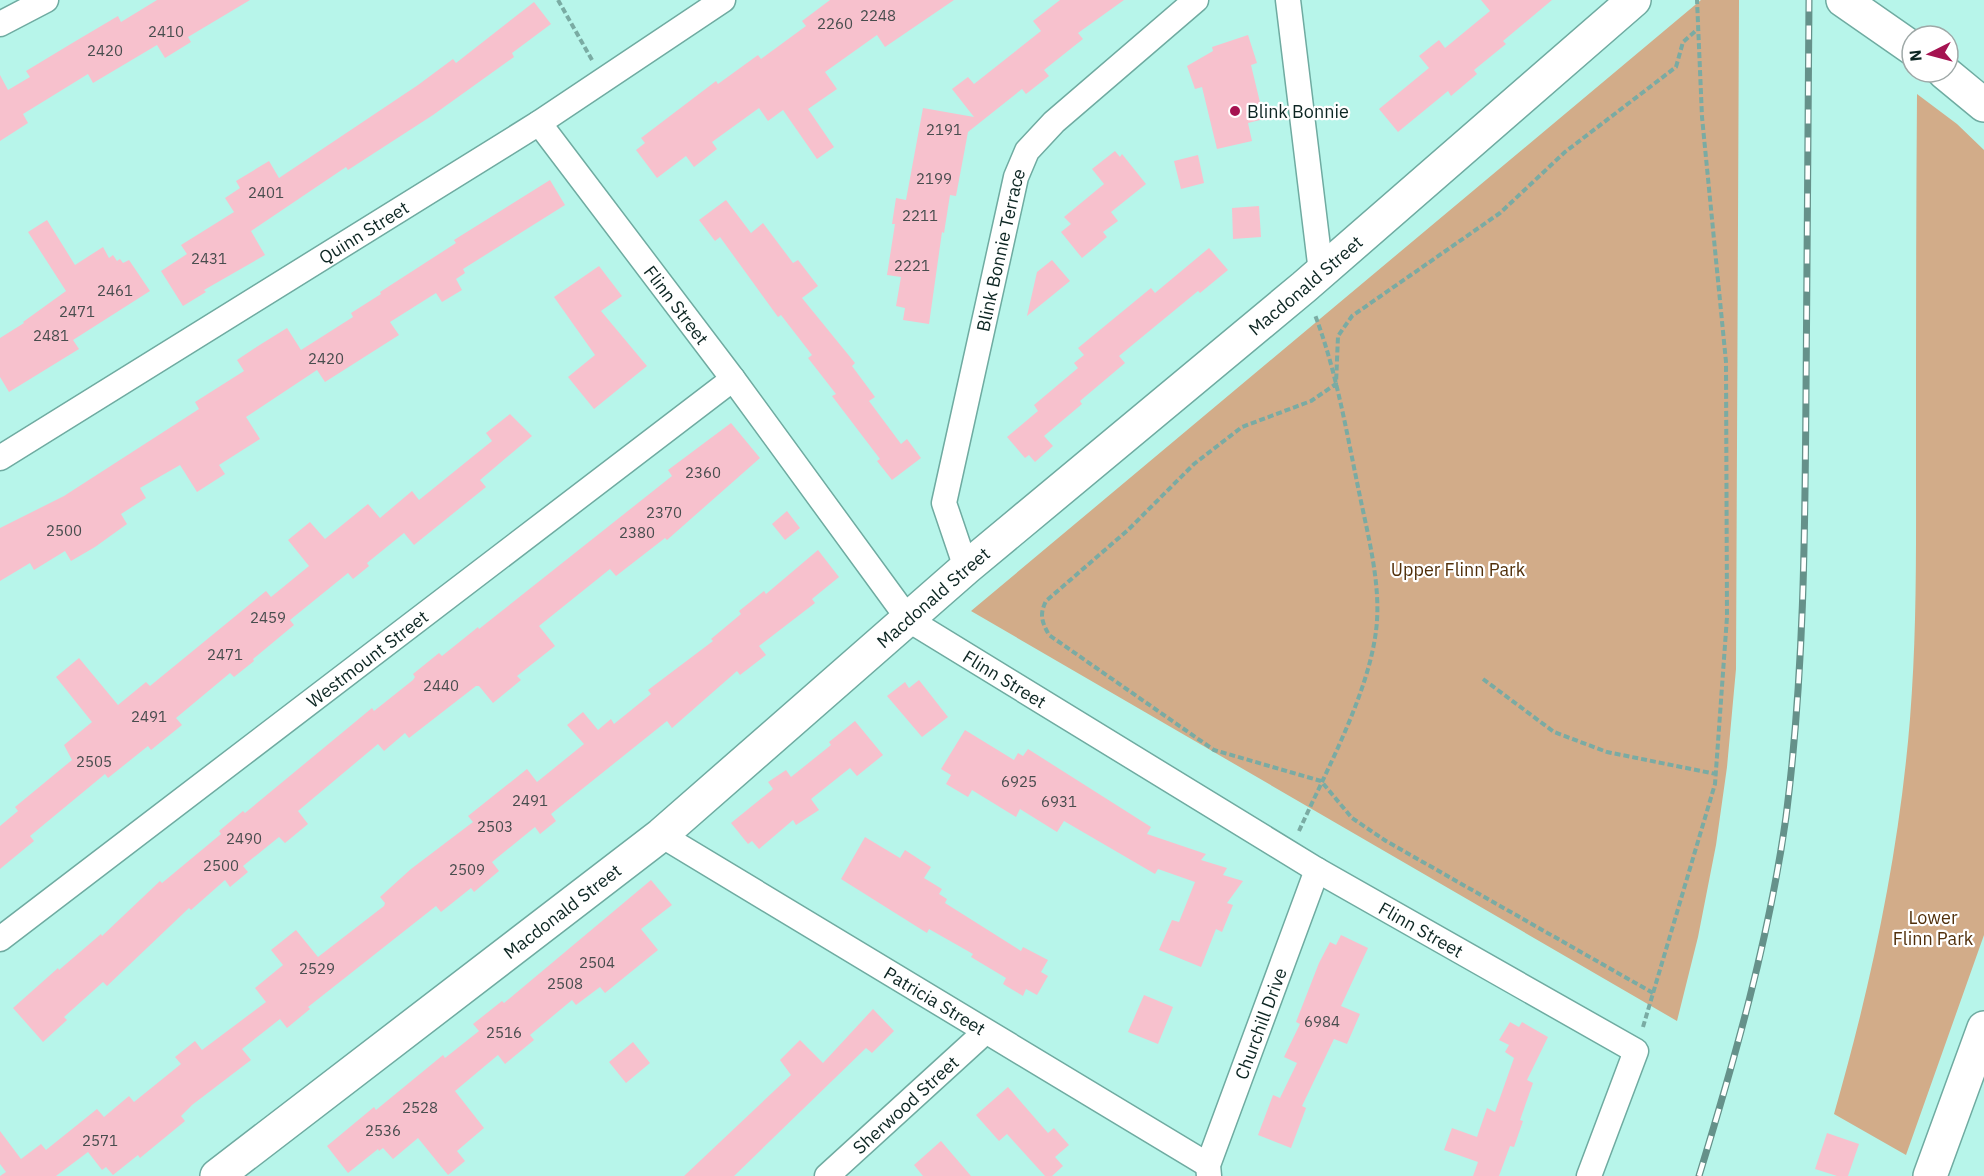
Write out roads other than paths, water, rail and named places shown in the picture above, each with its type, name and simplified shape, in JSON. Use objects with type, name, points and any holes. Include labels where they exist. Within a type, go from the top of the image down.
[{"type":"street","points":[[0,24],[46,0]]},
{"type":"street","name":"Quinn Street","points":[[0,458],[539,123],[723,0]]},
{"type":"street","name":"Blink Bonnie Terrace","points":[[966,568],[944,503],[1016,177],[1027,151],[1054,122],[1197,0]]},
{"type":"street","points":[[1288,0],[1312,280]]},
{"type":"street","name":"Macdonald Street","points":[[217,1176],[661,835],[966,568],[1312,280],[1634,0]]},
{"type":"street","points":[[1843,0],[1900,40]]},
{"type":"street","points":[[1959,84],[1984,105]]},
{"type":"street","name":"Flinn Street","points":[[539,123],[733,379],[909,620],[1289,854],[1636,1051],[1589,1176]]},
{"type":"street","name":"Westmount Street","points":[[0,939],[733,379]]},
{"type":"street","name":"Patricia Street","points":[[661,835],[1208,1170]]},
{"type":"street","name":"Churchill Drive","points":[[1208,1170],[1317,870]]},
{"type":"street","points":[[1930,1176],[1984,1028]]},
{"type":"street","name":"Sherwood Street","points":[[826,1176],[985,1032]]},
{"type":"railway","points":[[1699,1176],[1750,998],[1770,908],[1786,817],[1797,711],[1806,447],[1809,0]]},
{"type":"place","name":"Blink Bonnie","points":[[1235,111]]},
{"type":"park label","name":"Upper Flinn Park","points":[[1458,569]]},
{"type":"park label","name":"Lower Flinn Park","points":[[1933,927]]}]
